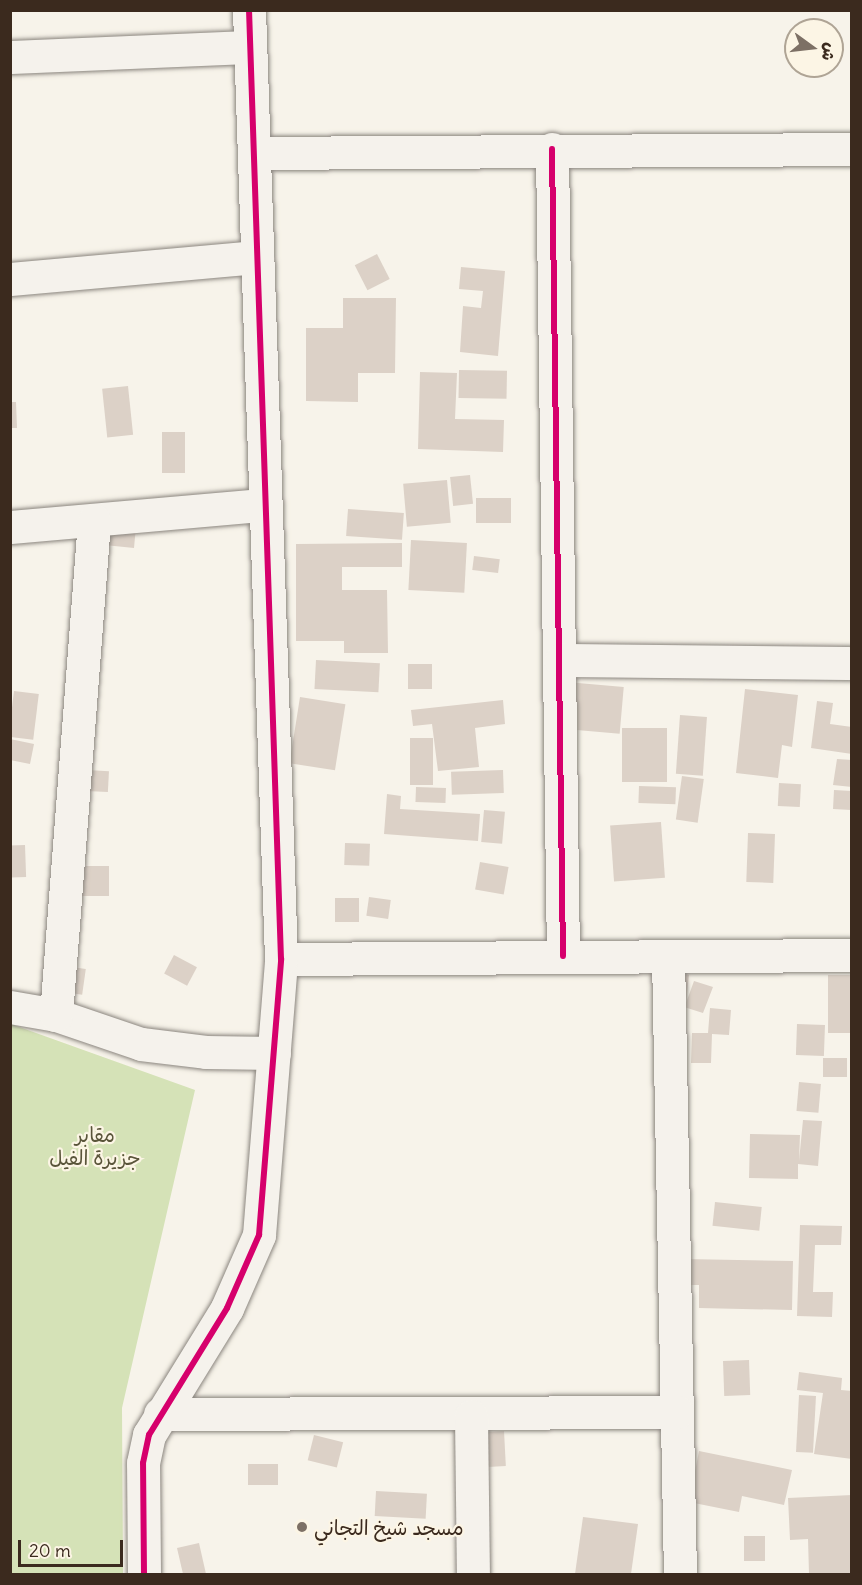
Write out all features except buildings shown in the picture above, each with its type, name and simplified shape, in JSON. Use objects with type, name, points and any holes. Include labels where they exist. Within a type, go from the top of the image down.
[{"type":"street","points":[[144,1575],[143,1463],[149,1435],[227,1308],[259,1235],[281,959],[263,504],[255,153],[249,10]]},
{"type":"street","points":[[10,57],[249,46]]},
{"type":"street","points":[[255,153],[552,149],[852,149]]},
{"type":"street","points":[[552,149],[561,660],[563,956]]},
{"type":"street","points":[[10,279],[257,257]]},
{"type":"street","points":[[10,527],[263,504]]},
{"type":"street","points":[[56,1015],[94,520]]},
{"type":"street","points":[[561,660],[852,663]]},
{"type":"street","points":[[281,959],[852,955]]},
{"type":"street","points":[[668,956],[680,1575]]},
{"type":"street","points":[[10,1007],[56,1015],[141,1044],[206,1052],[274,1053]]},
{"type":"street","points":[[160,1414],[471,1416],[677,1412]]},
{"type":"street","points":[[471,1416],[473,1575]]},
{"type":"green space","name":"مقابر جزيرة الفيل","points":[[11,1024],[195,1090],[122,1408],[123,1574],[11,1574]]},
{"type":"cycle path","points":[[144,1574],[143,1463],[149,1435],[227,1308],[259,1235],[281,959],[249,10]]},
{"type":"cycle path","points":[[552,149],[563,956]]},
{"type":"place","name":"مسجد شيخ التجاني","points":[[302,1527]]}]
